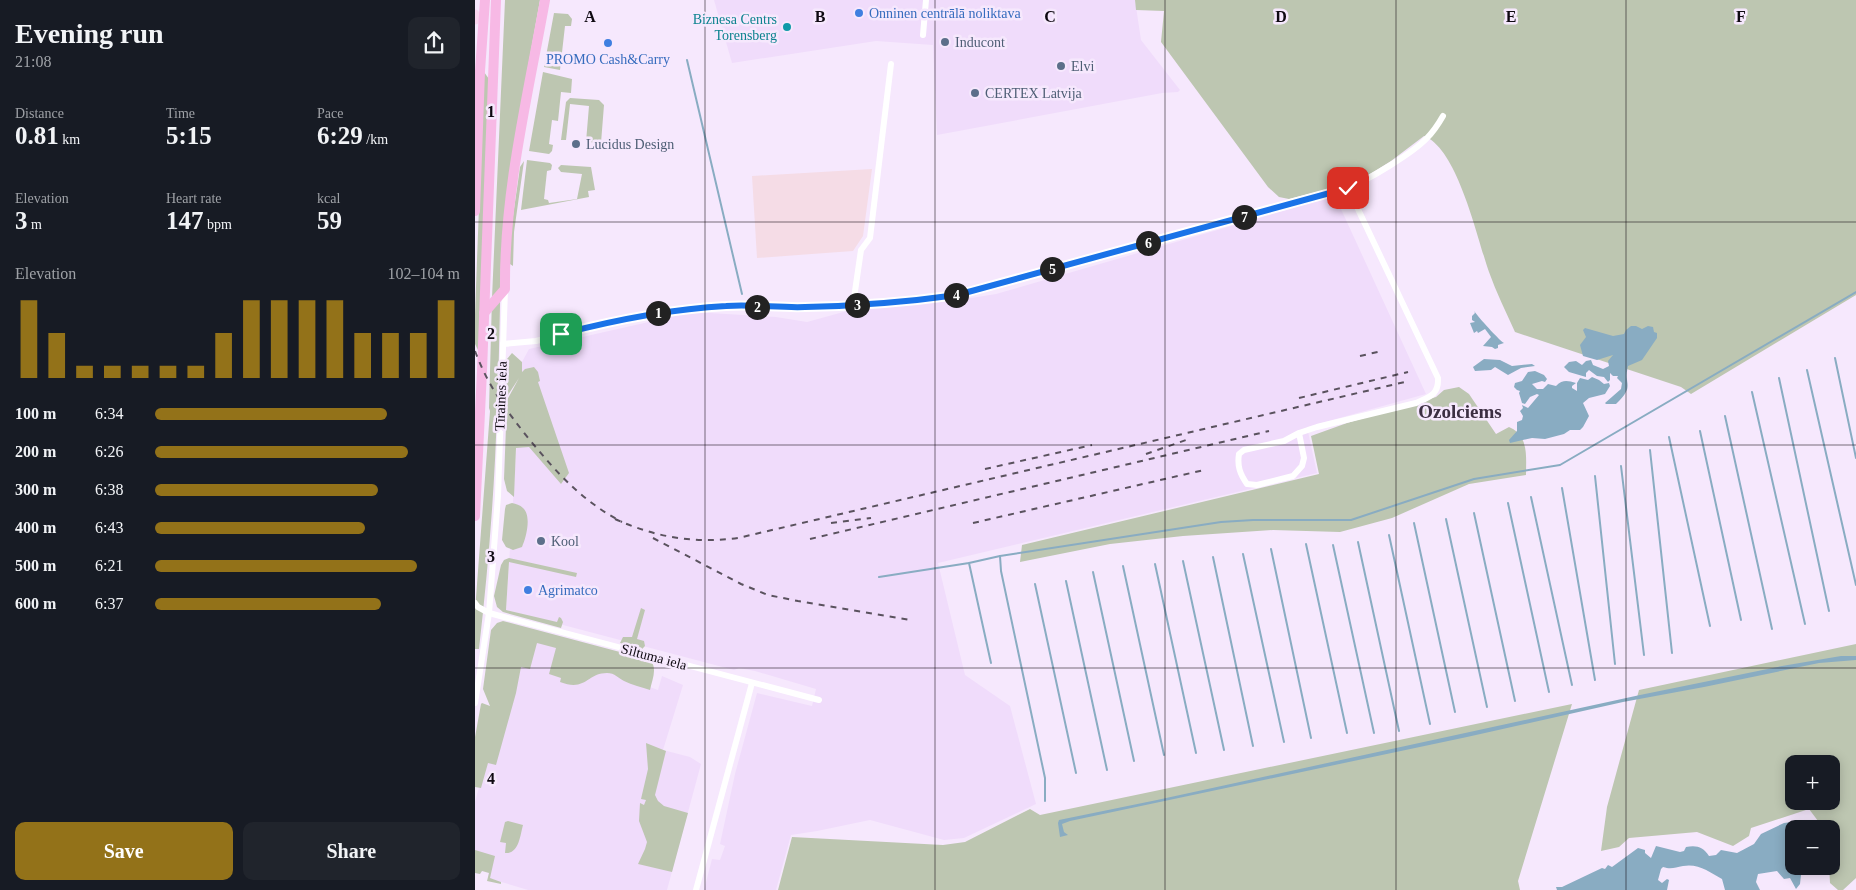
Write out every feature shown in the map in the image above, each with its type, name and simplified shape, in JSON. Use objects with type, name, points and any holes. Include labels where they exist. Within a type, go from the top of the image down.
[{"type":"highway","points":[[475,210],[480,71],[485,0]]},
{"type":"highway","points":[[475,516],[496,0]]},
{"type":"highway","name":"Tīraines iela","points":[[505,288],[508,216],[545,0]]},
{"type":"highway","points":[[484,313],[505,288]]},
{"type":"main road","points":[[475,14],[475,20]]},
{"type":"street","points":[[923,35],[926,0]]},
{"type":"street","points":[[853,305],[861,250],[870,238],[891,64]]},
{"type":"street","points":[[503,344],[536,340],[632,317],[684,310],[727,306],[805,308],[853,305],[921,300],[969,292],[1348,188],[1389,165],[1427,139],[1443,116]]},
{"type":"street","points":[[1299,433],[1304,458],[1301,466],[1293,476],[1257,485],[1247,484],[1241,475],[1238,462],[1239,454],[1244,450],[1284,441],[1299,433],[1317,426],[1416,403],[1431,396],[1438,387],[1438,378],[1348,188]]},
{"type":"street","name":"Tīraines iela","points":[[475,703],[489,613],[498,496],[505,288]]},
{"type":"street","points":[[475,603],[478,607],[489,613]]},
{"type":"street","name":"Siltuma iela","points":[[489,613],[819,700]]},
{"type":"street","points":[[695,890],[753,683]]},
{"type":"shaded area","points":[[714,0],[1135,0],[1141,40],[1180,90],[1178,92],[1162,93],[937,135],[933,45],[876,41],[732,63]]},
{"type":"shaded area","points":[[872,169],[863,236],[853,251],[757,258],[752,176]]},
{"type":"shaded area","points":[[1335,196],[1426,394],[1307,427],[1317,473],[938,563],[965,675],[1010,706],[1036,804],[964,838],[944,840],[870,820],[791,835],[776,890],[704,890],[712,859],[720,860],[725,846],[720,844],[735,774],[757,693],[812,706],[816,689],[755,671],[739,668],[734,670],[506,610],[522,362],[529,349],[693,312],[776,317],[807,322],[847,311],[959,300],[996,294]]},
{"type":"shaded area","points":[[504,631],[640,668],[636,682],[658,690],[662,676],[683,685],[663,750],[690,757],[701,764],[667,890],[528,890],[488,878],[489,871],[475,867],[475,802],[496,726]]},
{"type":"green space","points":[[505,0],[540,0],[515,139],[501,261],[493,498],[479,649],[475,649],[475,611],[490,411],[492,298]]},
{"type":"green space","points":[[1135,0],[1856,0],[1856,295],[1691,394],[1681,387],[1515,332],[1492,280],[1465,196],[1447,158],[1436,144],[1424,136],[1391,161],[1359,181],[1289,199],[1279,197],[1268,187],[1161,42],[1164,11],[1136,10]]},
{"type":"green space","points":[[554,13],[568,14],[572,19],[571,26],[565,26],[560,70],[544,67]]},
{"type":"green space","points":[[484,72],[489,79],[479,352],[475,344],[475,314]]},
{"type":"green space","points":[[543,72],[572,79],[571,93],[561,92],[558,121],[552,120],[549,144],[553,145],[552,151],[549,154],[529,151]]},
{"type":"green space","points":[[570,98],[599,100],[604,105],[601,143],[586,142],[589,106],[570,104],[566,140],[561,140],[566,102]]},
{"type":"green space","points":[[527,160],[550,163],[552,165],[551,170],[547,171],[544,199],[548,200],[549,203],[577,199],[582,174],[561,172],[558,168],[561,165],[591,167],[595,190],[588,191],[589,197],[521,210]]},
{"type":"green space","points":[[524,161],[514,232],[513,266],[510,264],[512,228],[520,167]]},
{"type":"green space","points":[[512,353],[522,362],[522,372],[525,369],[534,367],[538,372],[540,381],[538,382],[569,473],[561,484],[529,447],[516,448],[514,497],[507,491],[504,479],[507,400],[519,378],[506,398],[507,359]]},
{"type":"green space","points":[[1459,387],[1469,394],[1496,434],[1509,427],[1520,435],[1525,447],[1526,475],[1469,484],[1392,518],[1340,532],[1273,530],[1183,536],[1110,544],[1020,562],[1022,545],[1319,474],[1311,436],[1347,423],[1436,397],[1444,390]]},
{"type":"green space","points":[[512,503],[523,508],[528,521],[522,547],[513,550],[506,547],[502,540],[506,505]]},
{"type":"green space","points":[[509,558],[577,573],[576,577],[509,562],[506,610],[557,622],[559,617],[563,622],[561,628],[503,612],[497,607],[494,596],[501,565],[504,560]]},
{"type":"green space","points":[[641,608],[645,610],[637,639],[644,641],[645,646],[642,649],[620,643],[623,637],[632,637]]},
{"type":"green space","points":[[503,621],[650,660],[654,667],[654,674],[650,690],[622,680],[610,673],[600,674],[581,684],[575,685],[560,682],[561,678],[549,674],[556,648],[537,643],[530,669],[521,667],[516,693],[496,765],[488,763],[481,788],[475,787],[475,737],[481,704],[490,706],[483,689],[491,630],[497,623]]},
{"type":"green space","points":[[1856,644],[1856,878],[1843,890],[1838,890],[1830,883],[1830,875],[1840,875],[1840,820],[1817,820],[1810,810],[1840,810],[1840,755],[1785,755],[1785,810],[1806,810],[1751,828],[1749,836],[1733,846],[1697,832],[1629,838],[1619,847],[1601,851],[1607,807],[1639,690]]},
{"type":"green space","points":[[1572,704],[1518,881],[1520,890],[778,890],[792,837],[943,845],[965,842],[1030,809],[1040,815]]},
{"type":"green space","points":[[646,743],[666,751],[655,795],[658,801],[664,806],[688,813],[672,872],[638,864],[647,842],[639,821],[640,803],[644,805],[646,800],[641,799],[648,769]]},
{"type":"green space","points":[[505,822],[523,825],[516,847],[510,853],[505,853],[506,843],[500,842]]},
{"type":"green space","points":[[475,850],[495,856],[490,878],[501,882],[501,884],[487,881],[489,873],[482,871],[480,874],[475,873]]},
{"type":"water","points":[[1474,311],[1504,343],[1498,345],[1498,348],[1483,346],[1491,337],[1485,329],[1474,333],[1470,323],[1475,322],[1472,320]]},
{"type":"water","points":[[1631,326],[1642,329],[1648,326],[1653,327],[1654,332],[1657,333],[1657,338],[1642,360],[1628,366],[1626,393],[1616,404],[1606,404],[1621,389],[1622,383],[1617,378],[1618,376],[1613,376],[1610,373],[1610,380],[1608,382],[1604,377],[1597,376],[1589,370],[1586,373],[1586,377],[1569,372],[1564,367],[1569,362],[1576,361],[1582,365],[1586,361],[1591,360],[1593,365],[1603,369],[1609,366],[1608,361],[1613,355],[1597,360],[1583,356],[1580,345],[1586,337],[1583,330],[1585,328],[1613,336],[1624,334]]},
{"type":"water","points":[[1484,359],[1500,360],[1512,366],[1532,364],[1535,366],[1521,368],[1508,375],[1495,367],[1491,370],[1475,371],[1473,367]]},
{"type":"water","points":[[1535,371],[1544,375],[1547,379],[1545,382],[1532,384],[1537,389],[1543,389],[1548,384],[1556,386],[1563,381],[1568,381],[1576,383],[1572,388],[1577,391],[1577,383],[1580,378],[1588,380],[1592,377],[1604,384],[1609,383],[1610,386],[1605,394],[1589,398],[1583,403],[1589,416],[1580,430],[1570,430],[1564,434],[1545,439],[1532,438],[1510,443],[1509,440],[1517,431],[1517,422],[1522,420],[1523,416],[1520,411],[1523,408],[1522,405],[1528,408],[1539,395],[1530,397],[1525,404],[1522,403],[1520,391],[1514,387],[1515,383],[1522,381],[1528,372]]},
{"type":"water","points":[[1841,656],[1856,656],[1856,660],[1819,663],[1623,702],[1070,821],[1062,824],[1064,832],[1068,835],[1060,837],[1059,820],[1640,695]]},
{"type":"water","points":[[1784,823],[1785,875],[1801,875],[1800,884],[1796,889],[1790,878],[1784,879],[1777,871],[1758,874],[1756,882],[1760,890],[1725,890],[1722,879],[1704,869],[1688,865],[1671,868],[1663,867],[1661,869],[1658,880],[1662,883],[1667,879],[1669,880],[1667,890],[1557,890],[1556,887],[1562,887],[1602,868],[1605,869],[1608,865],[1612,867],[1638,848],[1645,850],[1645,853],[1651,858],[1656,846],[1680,852],[1684,851],[1686,847],[1693,846],[1702,849],[1709,856],[1716,855],[1721,850],[1737,853],[1754,844],[1761,834]]},
{"type":"waterway","points":[[687,60],[742,294]]},
{"type":"waterway","points":[[879,577],[969,563],[1000,556],[1221,522],[1253,520],[1351,520],[1474,479],[1560,465],[1856,292]]},
{"type":"waterway","points":[[1835,358],[1856,458]]},
{"type":"waterway","points":[[1807,370],[1856,585]]},
{"type":"waterway","points":[[1779,378],[1829,611]]},
{"type":"waterway","points":[[1752,392],[1805,624]]},
{"type":"waterway","points":[[1725,416],[1772,629]]},
{"type":"waterway","points":[[1700,431],[1741,620]]},
{"type":"waterway","points":[[1669,437],[1710,626]]},
{"type":"waterway","points":[[1650,450],[1672,653]]},
{"type":"waterway","points":[[1621,466],[1644,655]]},
{"type":"waterway","points":[[1595,476],[1615,664]]},
{"type":"waterway","points":[[1562,488],[1595,680]]},
{"type":"waterway","points":[[1531,497],[1572,685]]},
{"type":"waterway","points":[[1508,503],[1549,692]]},
{"type":"waterway","points":[[1474,513],[1515,701]]},
{"type":"waterway","points":[[1446,519],[1487,707]]},
{"type":"waterway","points":[[1414,523],[1455,712]]},
{"type":"waterway","points":[[1389,535],[1430,724]]},
{"type":"waterway","points":[[1358,542],[1399,731]]},
{"type":"waterway","points":[[1306,544],[1347,733]]},
{"type":"waterway","points":[[1333,545],[1374,733]]},
{"type":"waterway","points":[[1271,549],[1311,738]]},
{"type":"waterway","points":[[1243,554],[1284,742]]},
{"type":"waterway","points":[[1000,556],[1001,571],[1045,778],[1045,801]]},
{"type":"waterway","points":[[1213,557],[1253,746]]},
{"type":"waterway","points":[[1183,561],[1224,750]]},
{"type":"waterway","points":[[969,563],[991,663]]},
{"type":"waterway","points":[[1155,564],[1196,753]]},
{"type":"waterway","points":[[1123,566],[1164,755]]},
{"type":"waterway","points":[[1093,572],[1134,761]]},
{"type":"waterway","points":[[1066,581],[1107,770]]},
{"type":"waterway","points":[[1035,584],[1076,773]]},
{"type":"railway","points":[[475,351],[498,397],[539,451],[560,475],[582,495],[622,522]]},
{"type":"railway","points":[[1360,356],[1382,351]]},
{"type":"railway","points":[[1299,398],[1408,372]]},
{"type":"railway","points":[[615,519],[660,535],[675,538],[706,540],[738,538],[1409,381]]},
{"type":"railway","points":[[810,539],[1269,431]]},
{"type":"railway","points":[[1146,454],[1186,440]]},
{"type":"railway","points":[[985,469],[1092,445]]},
{"type":"railway","points":[[973,523],[1204,470]]},
{"type":"railway","points":[[831,523],[871,518]]},
{"type":"railway","points":[[653,538],[741,584],[768,595],[910,620]]},
{"type":"place","name":"Onninen centrālā noliktava","points":[[859,13]]},
{"type":"place","name":"Biznesa Centrs Torensberg","points":[[787,27]]},
{"type":"place","name":"Inducont","points":[[945,42]]},
{"type":"place","name":"PROMO Cash&Carry","points":[[608,43]]},
{"type":"place","name":"Elvi","points":[[1061,66]]},
{"type":"place","name":"CERTEX Latvija","points":[[975,93]]},
{"type":"place","name":"Lucidus Design","points":[[576,144]]},
{"type":"place","name":"Kool","points":[[541,541]]},
{"type":"place","name":"Agrimatco","points":[[528,590]]},
{"type":"district","name":"Ozolciems","points":[[1460,411]]},
{"type":"route","points":[[561,334],[612,321],[684,310],[727,306],[805,308],[897,302],[957,295],[1348,188]]}]
